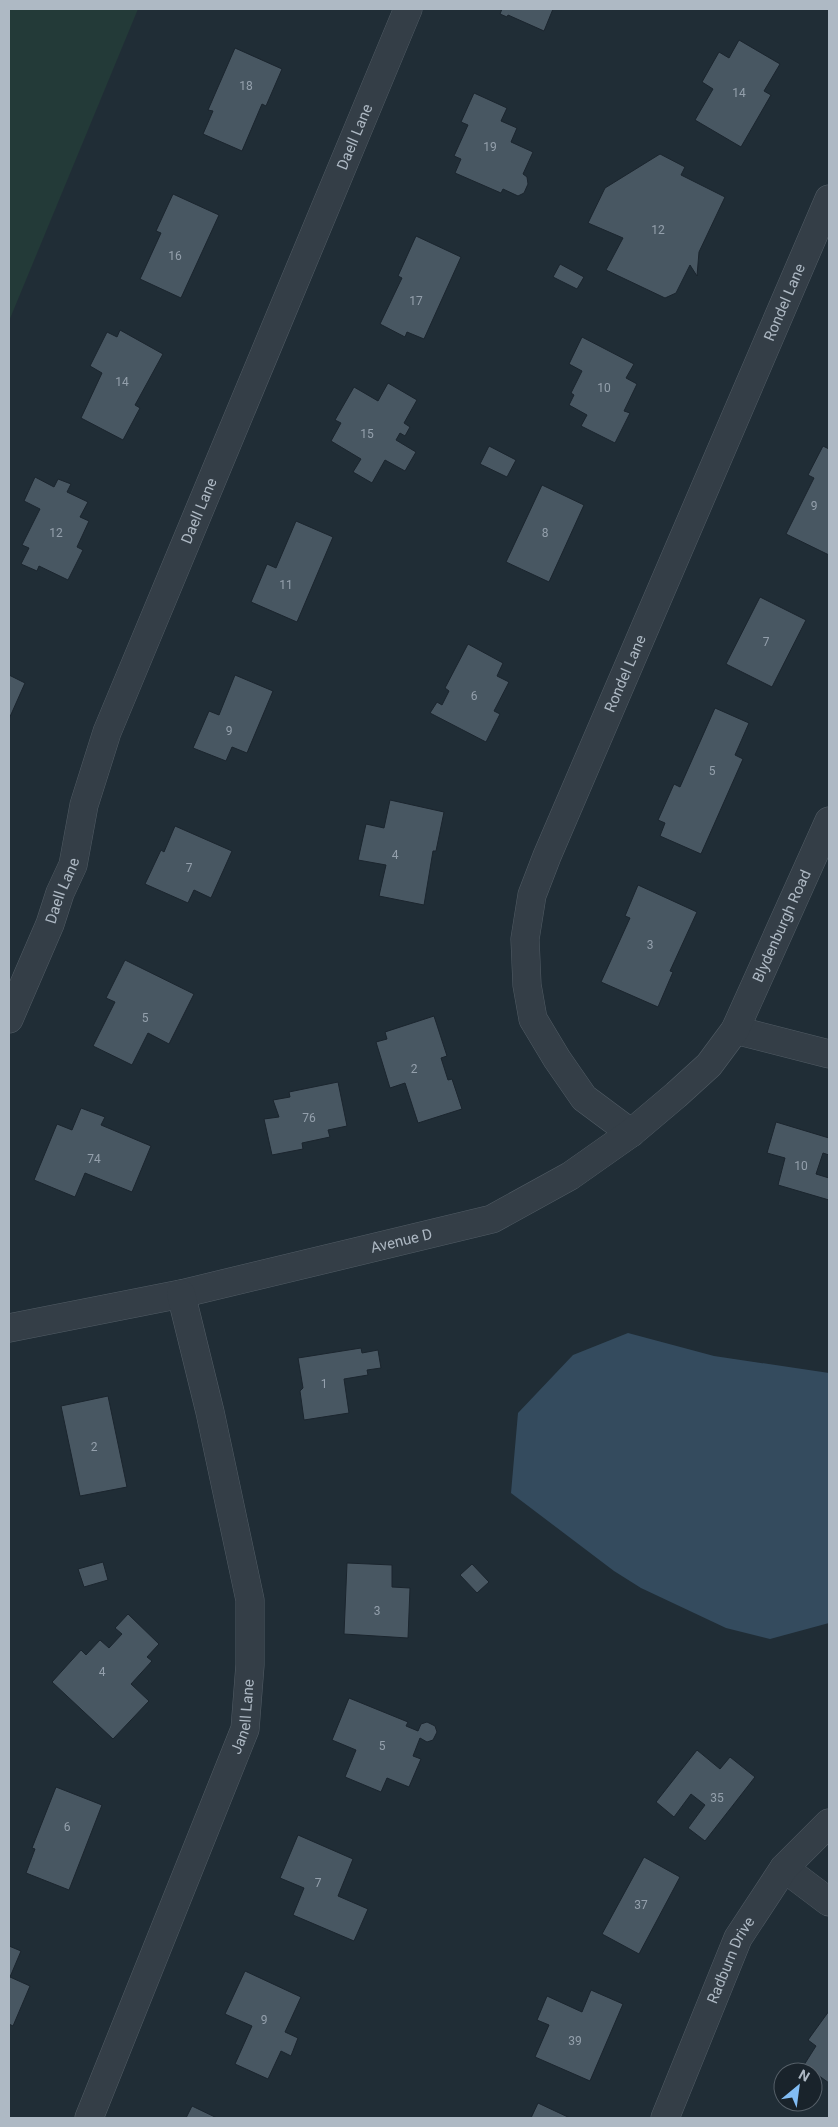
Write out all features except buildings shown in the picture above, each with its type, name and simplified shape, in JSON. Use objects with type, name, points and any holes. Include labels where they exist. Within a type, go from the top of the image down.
[{"type":"street","name":"Daell Lane","points":[[9,1019],[50,924],[72,865],[84,805],[107,732],[408,9]]},
{"type":"street","name":"Rondel Lane","points":[[632,1132],[584,1098],[557,1059],[533,1019],[528,985],[525,939],[532,895],[554,838],[829,199]]},
{"type":"street","name":"Blydenburgh Road","points":[[735,1030],[829,821]]},
{"type":"street","name":"Avenue D","points":[[9,1328],[181,1294],[492,1219],[570,1176],[632,1132],[709,1065],[735,1030]]},
{"type":"street","points":[[735,1030],[829,1054]]},
{"type":"street","name":"Janell Lane","points":[[89,2118],[245,1729],[250,1665],[250,1600],[210,1412],[181,1294]]},
{"type":"street","name":"Radburn Drive","points":[[665,2118],[738,1938],[784,1868],[829,1823]]},
{"type":"street","points":[[784,1868],[829,1902]]},
{"type":"green space","points":[[9,9],[138,9],[9,321]]},
{"type":"water","points":[[628,1333],[714,1356],[829,1373],[829,1623],[770,1639],[726,1628],[641,1588],[614,1571],[511,1493],[518,1413],[573,1355]]}]
